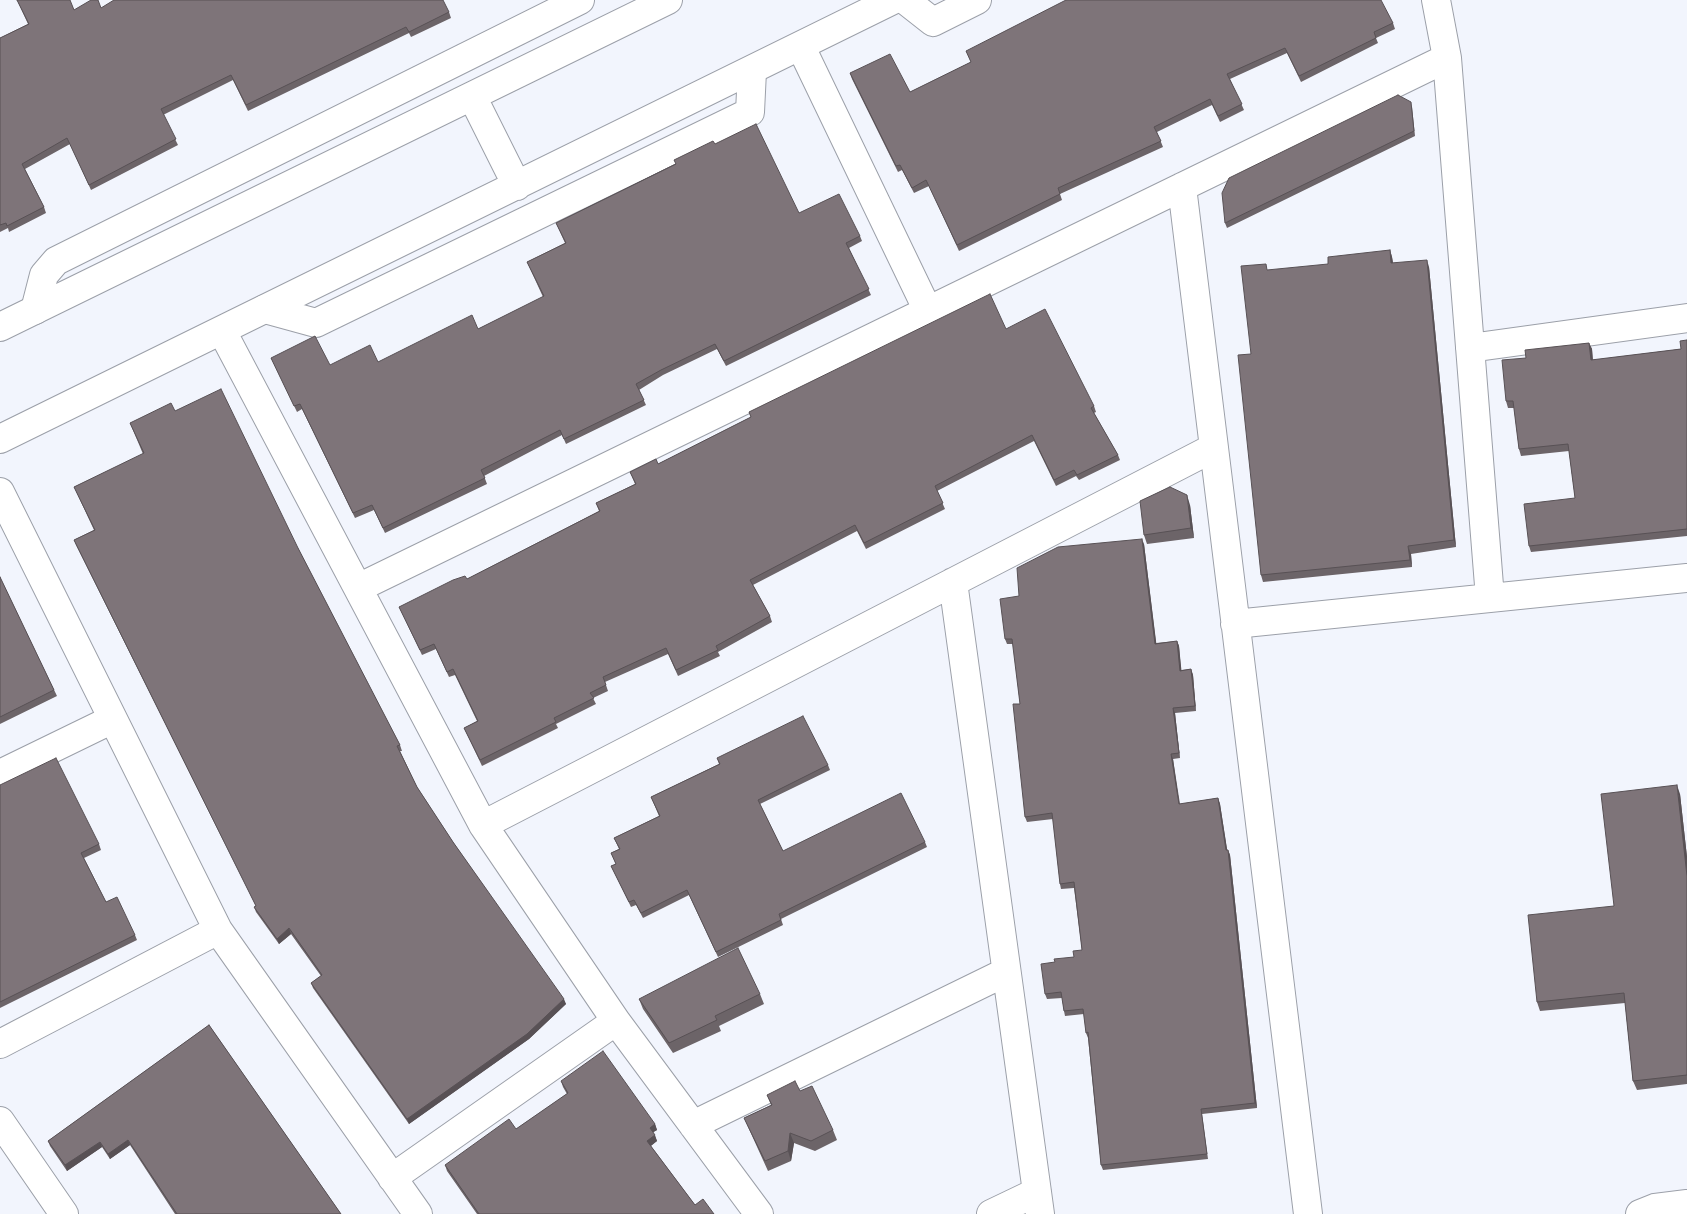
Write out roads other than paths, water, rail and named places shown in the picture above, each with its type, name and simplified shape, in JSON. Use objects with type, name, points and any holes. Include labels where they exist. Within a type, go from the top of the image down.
[{"type":"street","points":[[35,310],[44,274],[56,261],[580,0]]},
{"type":"street","points":[[0,327],[668,0]]},
{"type":"street","points":[[0,439],[752,71],[893,0]]},
{"type":"street","points":[[905,0],[933,22],[977,0]]},
{"type":"street","points":[[1436,0],[1447,58],[1490,598]]},
{"type":"street","points":[[800,47],[928,311]]},
{"type":"street","points":[[358,588],[1447,58]]},
{"type":"street","points":[[265,309],[316,323],[750,112],[752,71]]},
{"type":"street","points":[[472,96],[517,186]]},
{"type":"street","points":[[1182,187],[1308,1214]]},
{"type":"street","points":[[1470,348],[1687,318]]},
{"type":"street","points":[[222,330],[483,825],[616,1021],[759,1214]]},
{"type":"street","points":[[483,825],[1213,448]]},
{"type":"street","points":[[0,492],[218,930],[418,1214]]},
{"type":"street","points":[[1235,624],[1687,578]]},
{"type":"street","points":[[953,582],[1039,1203],[991,1214]]},
{"type":"street","points":[[0,774],[113,718]]},
{"type":"street","points":[[0,1044],[218,930]]},
{"type":"street","points":[[693,1125],[1006,972]]},
{"type":"street","points":[[392,1178],[616,1021]]},
{"type":"street","points":[[0,1121],[64,1214]]},
{"type":"street","points":[[1640,1214],[1655,1208],[1687,1204]]}]
